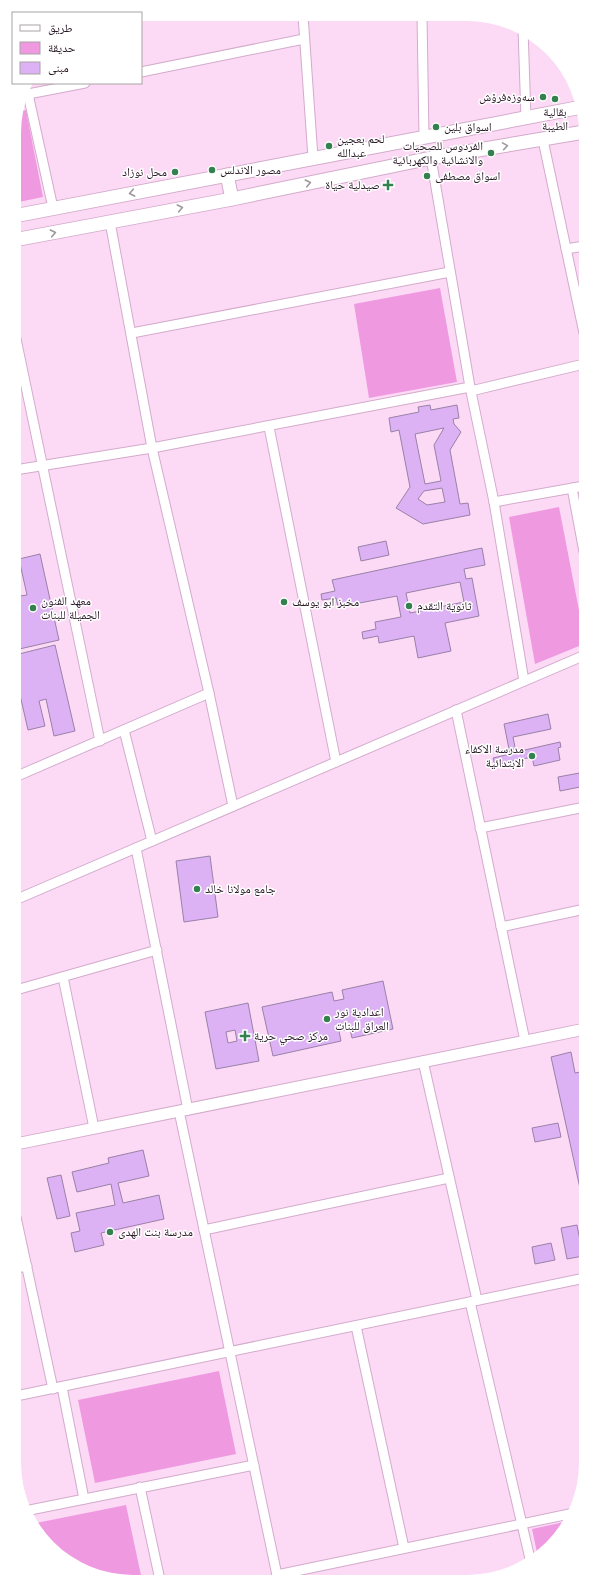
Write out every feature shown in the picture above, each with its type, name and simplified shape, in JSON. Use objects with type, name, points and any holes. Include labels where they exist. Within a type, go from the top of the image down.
[{"type":"main road","points":[[21,215],[576,108]]},
{"type":"main road","points":[[21,239],[232,199],[431,158],[579,133]]},
{"type":"main road","points":[[227,175],[232,199]]},
{"type":"street","points":[[303,21],[313,158]]},
{"type":"street","points":[[422,21],[424,137]]},
{"type":"street","points":[[523,36],[526,118]]},
{"type":"street","points":[[142,72],[304,39]]},
{"type":"street","points":[[28,94],[71,84]]},
{"type":"street","points":[[26,100],[54,208]]},
{"type":"street","points":[[543,140],[579,310]]},
{"type":"street","points":[[431,158],[471,389],[494,502],[524,681]]},
{"type":"street","points":[[110,222],[132,333],[152,448],[209,693],[233,806]]},
{"type":"street","points":[[566,250],[579,247]]},
{"type":"street","points":[[132,333],[450,272]]},
{"type":"street","points":[[21,469],[152,448],[269,427],[471,389],[579,365]]},
{"type":"street","points":[[21,373],[42,465],[100,740]]},
{"type":"street","points":[[269,427],[336,762]]},
{"type":"street","points":[[494,502],[579,487]]},
{"type":"street","points":[[572,488],[579,525]]},
{"type":"street","points":[[21,897],[579,657]]},
{"type":"street","points":[[21,774],[209,693]]},
{"type":"street","points":[[456,710],[525,1041]]},
{"type":"street","points":[[124,730],[152,841]]},
{"type":"street","points":[[480,828],[579,807]]},
{"type":"street","points":[[136,848],[156,950],[204,1230],[278,1575]]},
{"type":"street","points":[[501,927],[579,910]]},
{"type":"street","points":[[21,989],[156,950]]},
{"type":"street","points":[[62,977],[94,1128]]},
{"type":"street","points":[[21,1143],[579,1030]]},
{"type":"street","points":[[423,1061],[529,1556]]},
{"type":"street","points":[[204,1230],[449,1178]]},
{"type":"street","points":[[21,1239],[84,1499]]},
{"type":"street","points":[[21,1267],[27,1266]]},
{"type":"street","points":[[21,1395],[579,1279]]},
{"type":"street","points":[[356,1326],[404,1548]]},
{"type":"street","points":[[32,1510],[254,1465]]},
{"type":"street","points":[[140,1488],[159,1575]]},
{"type":"street","points":[[287,1575],[404,1548],[566,1515]]},
{"type":"green space","points":[[26,110],[43,197],[21,202],[21,125],[24,111]]},
{"type":"green space","points":[[440,288],[457,382],[369,398],[354,304]]},
{"type":"green space","points":[[559,507],[579,610],[579,646],[535,664],[509,517]]},
{"type":"green space","points":[[219,1371],[236,1454],[95,1483],[78,1400]]},
{"type":"green space","points":[[126,1505],[141,1575],[111,1573],[97,1569],[77,1560],[54,1542],[39,1522]]},
{"type":"green space","points":[[561,1523],[551,1537],[537,1551],[532,1529]]},
{"type":"building","points":[[430,405],[431,410],[457,405],[459,418],[453,419],[454,424],[461,432],[450,450],[460,504],[468,503],[470,515],[423,524],[396,508],[410,487],[399,430],[391,432],[389,418],[419,412],[418,407]],"holes":[[[444,428],[434,445],[441,481],[425,484],[415,434]],[[442,488],[445,502],[427,505],[418,499],[424,491]]]},
{"type":"building","points":[[386,541],[389,555],[361,561],[358,547]]},
{"type":"building","points":[[482,548],[485,565],[464,569],[466,579],[472,578],[479,616],[445,623],[451,651],[418,658],[414,636],[379,643],[378,636],[363,639],[362,632],[376,629],[375,622],[401,617],[397,596],[338,607],[336,598],[322,600],[321,594],[335,591],[332,580]],"holes":[[[460,582],[464,602],[410,613],[406,593]]]},
{"type":"building","points":[[40,554],[59,640],[21,649],[21,596],[27,595],[21,568],[21,559]]},
{"type":"building","points":[[55,645],[75,731],[54,736],[46,699],[39,701],[45,726],[28,730],[21,699],[21,654]]},
{"type":"building","points":[[548,714],[551,729],[513,737],[516,752],[560,742],[561,747],[558,748],[560,760],[534,766],[532,757],[495,765],[493,758],[510,754],[504,724]]},
{"type":"building","points":[[579,773],[579,787],[560,791],[558,777]]},
{"type":"building","name":"جامع مولانا خالد","points":[[210,856],[218,917],[184,922],[176,861]]},
{"type":"building","points":[[383,981],[393,1029],[352,1038],[350,1029],[339,1031],[341,1041],[273,1056],[262,1007],[332,992],[334,1001],[344,999],[342,990]]},
{"type":"building","name":"مركز صحي حرية","points":[[248,1003],[259,1061],[216,1069],[205,1012]],"holes":[[[235,1030],[237,1041],[228,1043],[226,1032]]]},
{"type":"building","points":[[571,1052],[575,1073],[579,1072],[579,1184],[551,1057]]},
{"type":"building","points":[[558,1123],[561,1137],[535,1142],[532,1128]]},
{"type":"building","points":[[143,1150],[149,1176],[118,1183],[123,1203],[159,1195],[164,1219],[101,1233],[104,1245],[75,1252],[71,1233],[80,1231],[76,1213],[115,1205],[111,1184],[77,1192],[72,1172],[109,1163],[108,1158]]},
{"type":"building","points":[[61,1175],[70,1216],[57,1219],[47,1178]]},
{"type":"building","points":[[577,1225],[579,1235],[579,1257],[567,1259],[561,1228]]},
{"type":"building","points":[[551,1243],[555,1260],[535,1264],[532,1247]]},
{"type":"place","name":"سەوزەفرۆش","points":[[543,97]]},
{"type":"place","name":"بقالية الطيبة","points":[[555,99]]},
{"type":"place","name":"اسواق بلين","points":[[436,127]]},
{"type":"place","name":"لحم بعجين عبدالله","points":[[329,146]]},
{"type":"place","name":"الفردوس للصحيات والانشائية والكهربائية","points":[[491,153]]},
{"type":"place","name":"مصور الاندلس","points":[[212,170]]},
{"type":"place","name":"محل نوزاد","points":[[175,172]]},
{"type":"place","name":"اسواق مصطفى","points":[[427,176]]},
{"type":"place","name":"صيدلية حياة","points":[[388,185]]},
{"type":"place","name":"مخبز ابو يوسف","points":[[284,602]]},
{"type":"place","name":"ثانوية التقدم","points":[[409,606]]},
{"type":"place","name":"معهد الفنون الجميلة للبنات","points":[[33,608]]},
{"type":"place","name":"مدرسة الاكفاء الابتدائية","points":[[532,756]]},
{"type":"place","name":"جامع مولانا خالد","points":[[197,889]]},
{"type":"place","name":"اعدادية نور العراق للبنات","points":[[327,1019]]},
{"type":"place","name":"مركز صحي حرية","points":[[245,1036]]},
{"type":"place","name":"مدرسة بنت الهدی","points":[[110,1232]]}]
